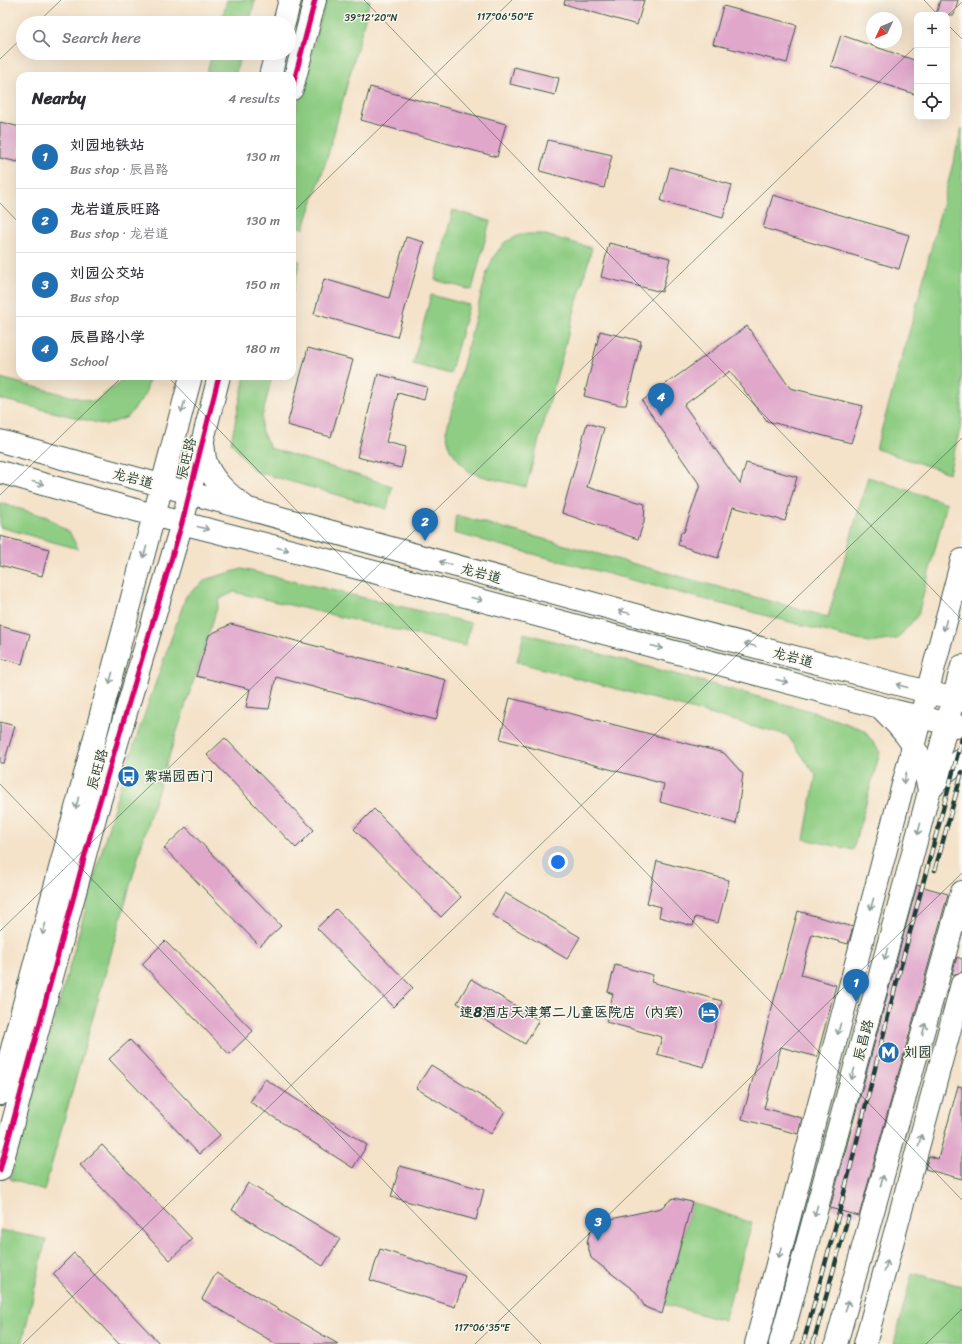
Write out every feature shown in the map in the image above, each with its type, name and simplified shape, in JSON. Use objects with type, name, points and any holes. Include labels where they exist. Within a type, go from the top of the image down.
[{"type":"main road","points":[[286,16],[290,0]]},
{"type":"main road","points":[[296,74],[315,0]]},
{"type":"main road","points":[[271,72],[274,60]]},
{"type":"main road","name":"辰旺路","points":[[0,1094],[151,516],[163,486],[190,380]]},
{"type":"main road","name":"辰旺路","points":[[0,1170],[96,814],[191,493],[219,380]]},
{"type":"main road","points":[[175,439],[176,454],[179,466],[182,476],[191,493],[218,518],[246,540]]},
{"type":"main road","name":"龙岩道","points":[[0,441],[944,700]]},
{"type":"main road","points":[[203,442],[206,460],[213,476],[223,488],[249,509]]},
{"type":"main road","points":[[89,466],[116,483],[151,516],[161,538],[165,584]]},
{"type":"main road","name":"龙岩道","points":[[0,472],[151,516],[409,581],[879,706],[896,707],[944,700]]},
{"type":"main road","points":[[944,700],[962,560]]},
{"type":"main road","points":[[756,1344],[789,1214],[878,884],[913,745],[944,700],[962,666]]},
{"type":"main road","name":"龙岩道","points":[[944,700],[954,725]]},
{"type":"main road","points":[[879,706],[905,733],[913,745],[923,764],[929,791]]},
{"type":"main road","name":"辰昌路","points":[[780,1344],[929,791],[954,725]]},
{"type":"main road","points":[[929,791],[944,773],[962,759]]},
{"type":"main road","points":[[836,1344],[962,892]]},
{"type":"main road","points":[[865,1344],[962,984]]},
{"type":"main road","points":[[789,1214],[826,1173]]},
{"type":"green space","points":[[227,0],[255,0],[251,16],[223,16]]},
{"type":"green space","points":[[326,0],[370,0],[328,155],[304,228],[296,226],[296,110]]},
{"type":"green space","points":[[210,60],[239,60],[236,72],[207,72]]},
{"type":"green space","points":[[962,128],[962,421],[949,473],[876,449],[914,315]]},
{"type":"green space","points":[[453,210],[490,221],[472,290],[435,280]]},
{"type":"green space","points":[[522,234],[542,234],[592,248],[526,487],[469,472],[450,449],[446,432],[486,275],[494,256],[505,242]]},
{"type":"green space","points":[[296,260],[300,261],[296,278]]},
{"type":"green space","points":[[431,295],[469,305],[450,374],[413,364]]},
{"type":"green space","points":[[0,378],[94,402],[119,383],[120,380],[149,380],[145,395],[128,417],[106,425],[0,399]]},
{"type":"green space","points":[[244,380],[271,380],[262,418],[261,430],[270,448],[392,486],[387,509],[254,471],[231,442]]},
{"type":"green space","points":[[868,477],[947,503],[918,615],[897,639],[869,643],[454,533],[456,515],[828,617]]},
{"type":"green space","points":[[0,503],[47,517],[70,533],[78,549],[0,527]]},
{"type":"green space","points":[[242,569],[471,623],[465,646],[234,592],[220,599],[150,815],[44,1191],[10,1179],[122,779],[186,596],[207,579]]},
{"type":"green space","points":[[524,633],[814,712],[864,730],[880,752],[853,850],[804,839],[816,775],[787,735],[517,662]]},
{"type":"green space","points":[[692,1202],[752,1223],[724,1321],[665,1304]]},
{"type":"green space","points":[[0,1230],[46,1239],[22,1344],[0,1344]]},
{"type":"green space","points":[[912,1273],[962,1286],[962,1344],[894,1344]]},
{"type":"building","points":[[565,0],[644,0],[637,25],[564,4]]},
{"type":"building","points":[[940,0],[958,0],[954,15],[950,15],[950,12],[937,12]]},
{"type":"building","points":[[723,6],[797,25],[787,63],[713,44]]},
{"type":"building","points":[[841,35],[866,44],[866,48],[879,48],[914,60],[914,94],[831,66]]},
{"type":"building","points":[[514,67],[559,78],[555,95],[510,84]]},
{"type":"building","points":[[370,87],[506,124],[497,157],[361,120]]},
{"type":"building","points":[[0,122],[16,126],[16,162],[0,158]]},
{"type":"building","points":[[548,140],[612,155],[604,188],[540,171]]},
{"type":"building","points":[[670,167],[732,185],[723,218],[661,201]]},
{"type":"building","points":[[773,195],[909,235],[899,269],[763,228]]},
{"type":"building","points":[[406,237],[424,242],[397,337],[314,314],[324,279],[389,298]]},
{"type":"building","points":[[609,243],[670,258],[662,292],[601,277]]},
{"type":"building","points":[[747,326],[790,388],[863,406],[851,443],[767,421],[730,371],[684,405],[740,484],[746,463],[797,477],[785,521],[733,507],[718,558],[678,545],[681,532],[684,532],[700,485],[642,401]]},
{"type":"building","points":[[600,331],[641,341],[626,405],[620,405],[584,396]]},
{"type":"building","points":[[308,348],[353,360],[331,437],[287,425]]},
{"type":"building","points":[[378,374],[427,387],[424,400],[398,393],[386,442],[406,447],[401,468],[357,457]]},
{"type":"building","points":[[587,423],[604,428],[587,487],[645,504],[644,522],[638,539],[562,513]]},
{"type":"building","points":[[0,536],[49,549],[42,576],[0,565]]},
{"type":"building","points":[[231,624],[446,680],[436,720],[276,677],[269,709],[246,707],[250,689],[196,676],[209,635]]},
{"type":"building","points":[[0,626],[30,634],[22,664],[0,658]]},
{"type":"building","points":[[510,698],[724,753],[743,774],[736,824],[660,802],[664,784],[500,739]]},
{"type":"building","points":[[0,722],[15,726],[4,763],[0,763]]},
{"type":"building","points":[[225,738],[314,830],[296,848],[207,755]]},
{"type":"building","points":[[374,809],[461,897],[441,917],[354,829]]},
{"type":"building","points":[[186,827],[281,926],[260,946],[164,848]]},
{"type":"building","points":[[657,861],[729,880],[718,923],[695,917],[693,926],[659,917],[661,907],[647,903]]},
{"type":"building","points":[[917,885],[948,894],[859,1216],[830,1208]]},
{"type":"building","points":[[505,893],[580,937],[567,959],[492,915]]},
{"type":"building","points":[[336,909],[413,988],[394,1007],[317,928]]},
{"type":"building","points":[[798,911],[853,927],[848,944],[812,934],[801,975],[836,985],[817,1057],[781,1047],[764,1108],[802,1118],[798,1134],[742,1119]]},
{"type":"building","points":[[165,941],[253,1031],[229,1054],[142,964]]},
{"type":"building","points":[[957,957],[962,959],[962,972],[952,974]]},
{"type":"building","points":[[615,965],[653,975],[651,982],[722,1001],[704,1067],[657,1054],[662,1037],[606,1022],[613,994],[608,992]]},
{"type":"building","points":[[471,979],[539,1020],[525,1044],[457,1003]]},
{"type":"building","points":[[130,1040],[220,1135],[199,1154],[109,1059]]},
{"type":"building","points":[[431,1065],[505,1111],[491,1134],[416,1088]]},
{"type":"building","points":[[265,1079],[367,1145],[353,1168],[250,1102]]},
{"type":"building","points":[[958,1086],[962,1087],[962,1179],[925,1169],[929,1156],[938,1159]]},
{"type":"building","points":[[102,1145],[192,1239],[170,1260],[80,1165]]},
{"type":"building","points":[[400,1166],[484,1190],[476,1220],[391,1197]]},
{"type":"building","points":[[248,1183],[340,1239],[323,1266],[232,1210]]},
{"type":"building","points":[[673,1198],[692,1202],[662,1314],[645,1307],[636,1292],[591,1258],[587,1242],[590,1232],[602,1221],[661,1208]]},
{"type":"building","points":[[380,1249],[465,1276],[455,1307],[370,1280]]},
{"type":"building","points":[[74,1253],[160,1344],[119,1344],[53,1274]]},
{"type":"building","points":[[216,1273],[338,1344],[276,1344],[202,1299]]},
{"type":"railway","points":[[803,1344],[839,1213],[895,988],[962,738]]},
{"type":"railway","points":[[935,870],[962,772]]},
{"type":"railway","points":[[813,1344],[848,1217]]},
{"type":"cycle path","points":[[296,74],[315,0]]},
{"type":"cycle path","points":[[0,1170],[96,814],[182,523],[218,380]]},
{"type":"place","name":"辰昌路小学","points":[[661,416]]},
{"type":"place","name":"龙岩道辰旺路","points":[[425,541]]},
{"type":"place","name":"紫瑞园西门","points":[[129,776]]},
{"type":"place","name":"刘园地铁站","points":[[856,1002]]},
{"type":"place","name":"速8酒店天津第二儿童医院店（内宾）","points":[[708,1012]]},
{"type":"place","name":"刘园","points":[[889,1052]]},
{"type":"place","name":"刘园公交站","points":[[598,1241]]}]
